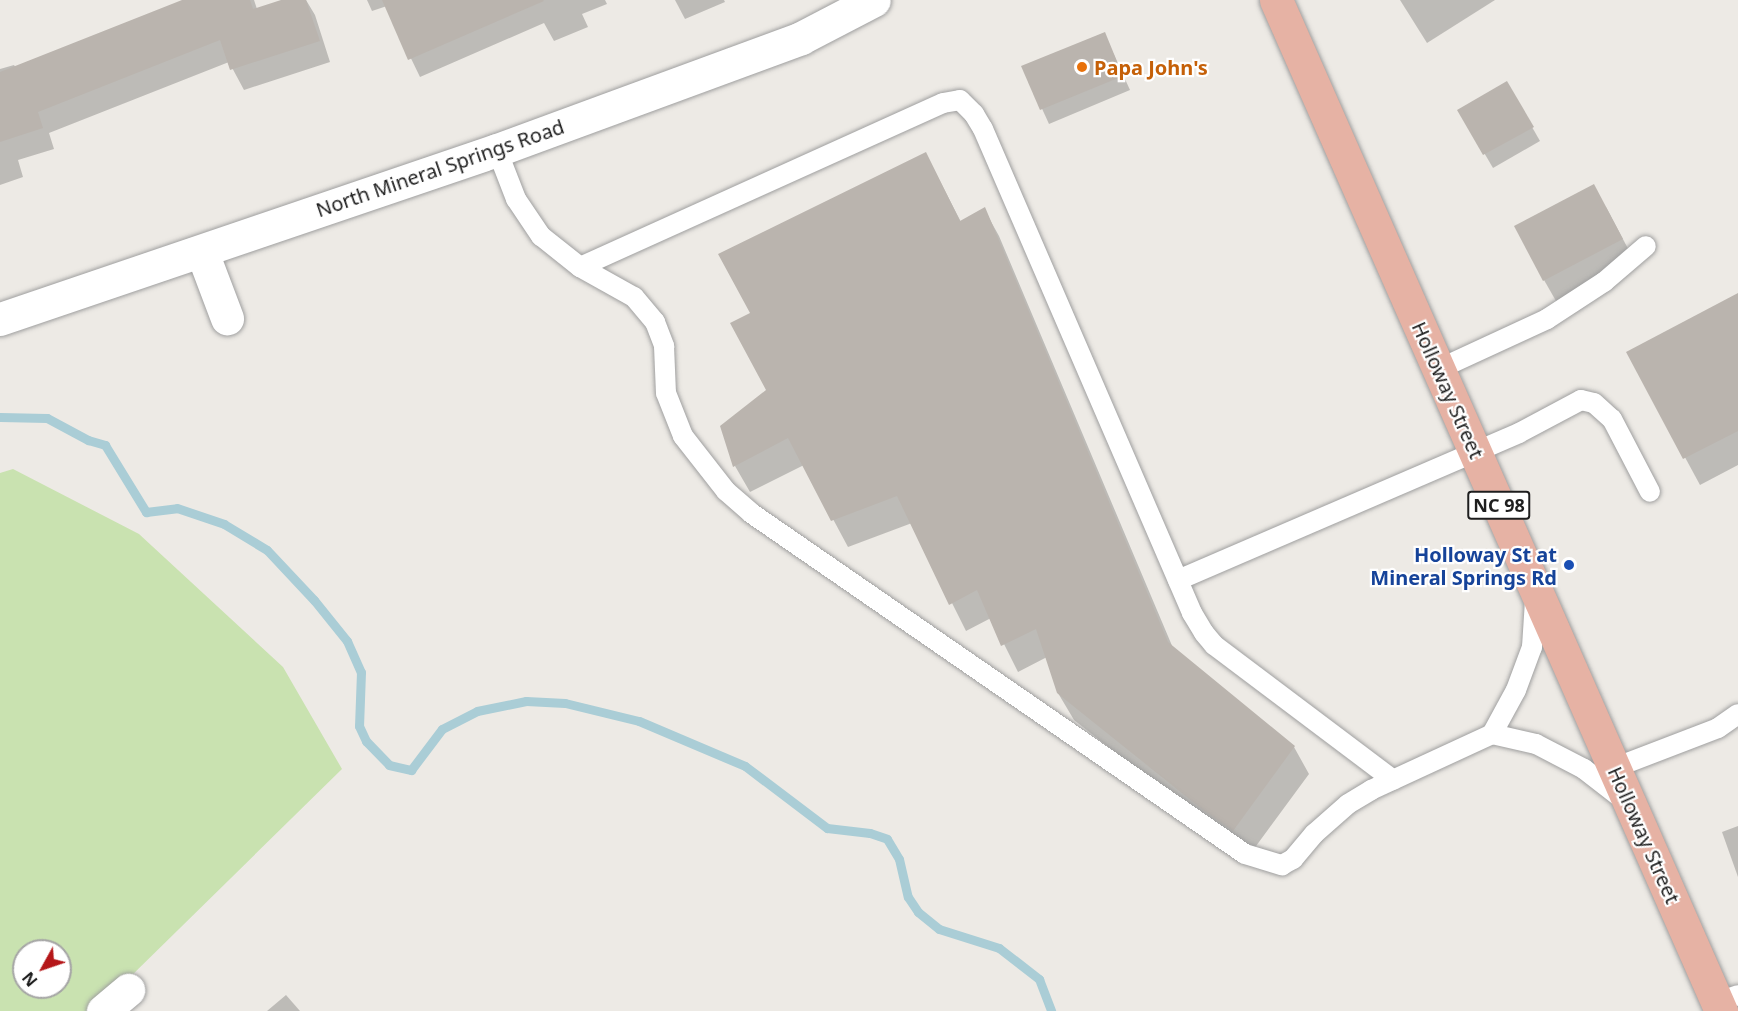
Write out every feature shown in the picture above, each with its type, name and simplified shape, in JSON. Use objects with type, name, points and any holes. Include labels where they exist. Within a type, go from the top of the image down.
[{"type":"highway","name":"Holloway Street","points":[[1276,0],[1631,806],[1726,1003]]},
{"type":"street","name":"North Mineral Springs Road","points":[[0,319],[497,150],[801,38],[874,0]]},
{"type":"street","points":[[202,252],[227,318]]},
{"type":"street","points":[[103,1011],[128,990]]},
{"type":"lane","points":[[580,267],[943,103],[960,100],[974,114],[983,129],[1192,613],[1214,645],[1393,780]]},
{"type":"lane","points":[[497,150],[516,199],[541,236],[580,267],[634,297],[656,322],[664,346],[666,393],[683,436],[726,491],[751,513],[1245,854],[1267,863],[1282,865],[1293,859],[1314,834],[1348,804],[1393,780],[1492,734],[1516,690],[1532,647],[1536,589]]},
{"type":"lane","points":[[1439,369],[1548,319],[1604,282],[1646,246]]},
{"type":"lane","points":[[1178,580],[1476,452],[1581,400],[1594,403],[1612,419],[1650,492]]},
{"type":"lane","points":[[1614,768],[1719,728],[1738,714]]},
{"type":"lane","points":[[1492,734],[1536,744],[1584,769],[1631,806]]},
{"type":"green space","points":[[13,469],[139,534],[283,667],[342,769],[127,980],[91,1011],[0,1011],[0,473]]},
{"type":"building","points":[[182,0],[250,0],[253,9],[281,0],[306,0],[320,41],[230,70],[220,40],[38,112],[43,128],[0,142],[0,72]]},
{"type":"building","points":[[382,0],[543,0],[544,1],[408,60]]},
{"type":"building","points":[[1105,32],[1123,76],[1040,110],[1021,66]]},
{"type":"building","points":[[1507,81],[1534,127],[1483,155],[1457,110]]},
{"type":"building","points":[[926,152],[960,221],[985,207],[1168,642],[1295,746],[1233,831],[1203,810],[1057,693],[1036,629],[1001,646],[977,590],[949,605],[897,496],[831,521],[788,438],[733,467],[720,426],[766,390],[730,323],[750,313],[718,254]]},
{"type":"building","points":[[1594,184],[1623,239],[1543,281],[1514,226]]},
{"type":"building","points":[[1738,293],[1738,431],[1683,459],[1626,352]]},
{"type":"waterway","points":[[0,417],[47,418],[88,440],[105,445],[146,512],[177,508],[224,524],[267,550],[314,600],[347,641],[361,672],[359,726],[366,741],[389,765],[411,770],[442,729],[477,711],[526,701],[565,703],[639,721],[745,766],[827,828],[870,833],[887,839],[899,859],[908,897],[918,912],[939,929],[999,948],[1039,979],[1051,1011]]},
{"type":"place","name":"Papa John's","points":[[1082,67]]},
{"type":"place","name":"Holloway St at Mineral Springs Rd","points":[[1569,565]]}]
